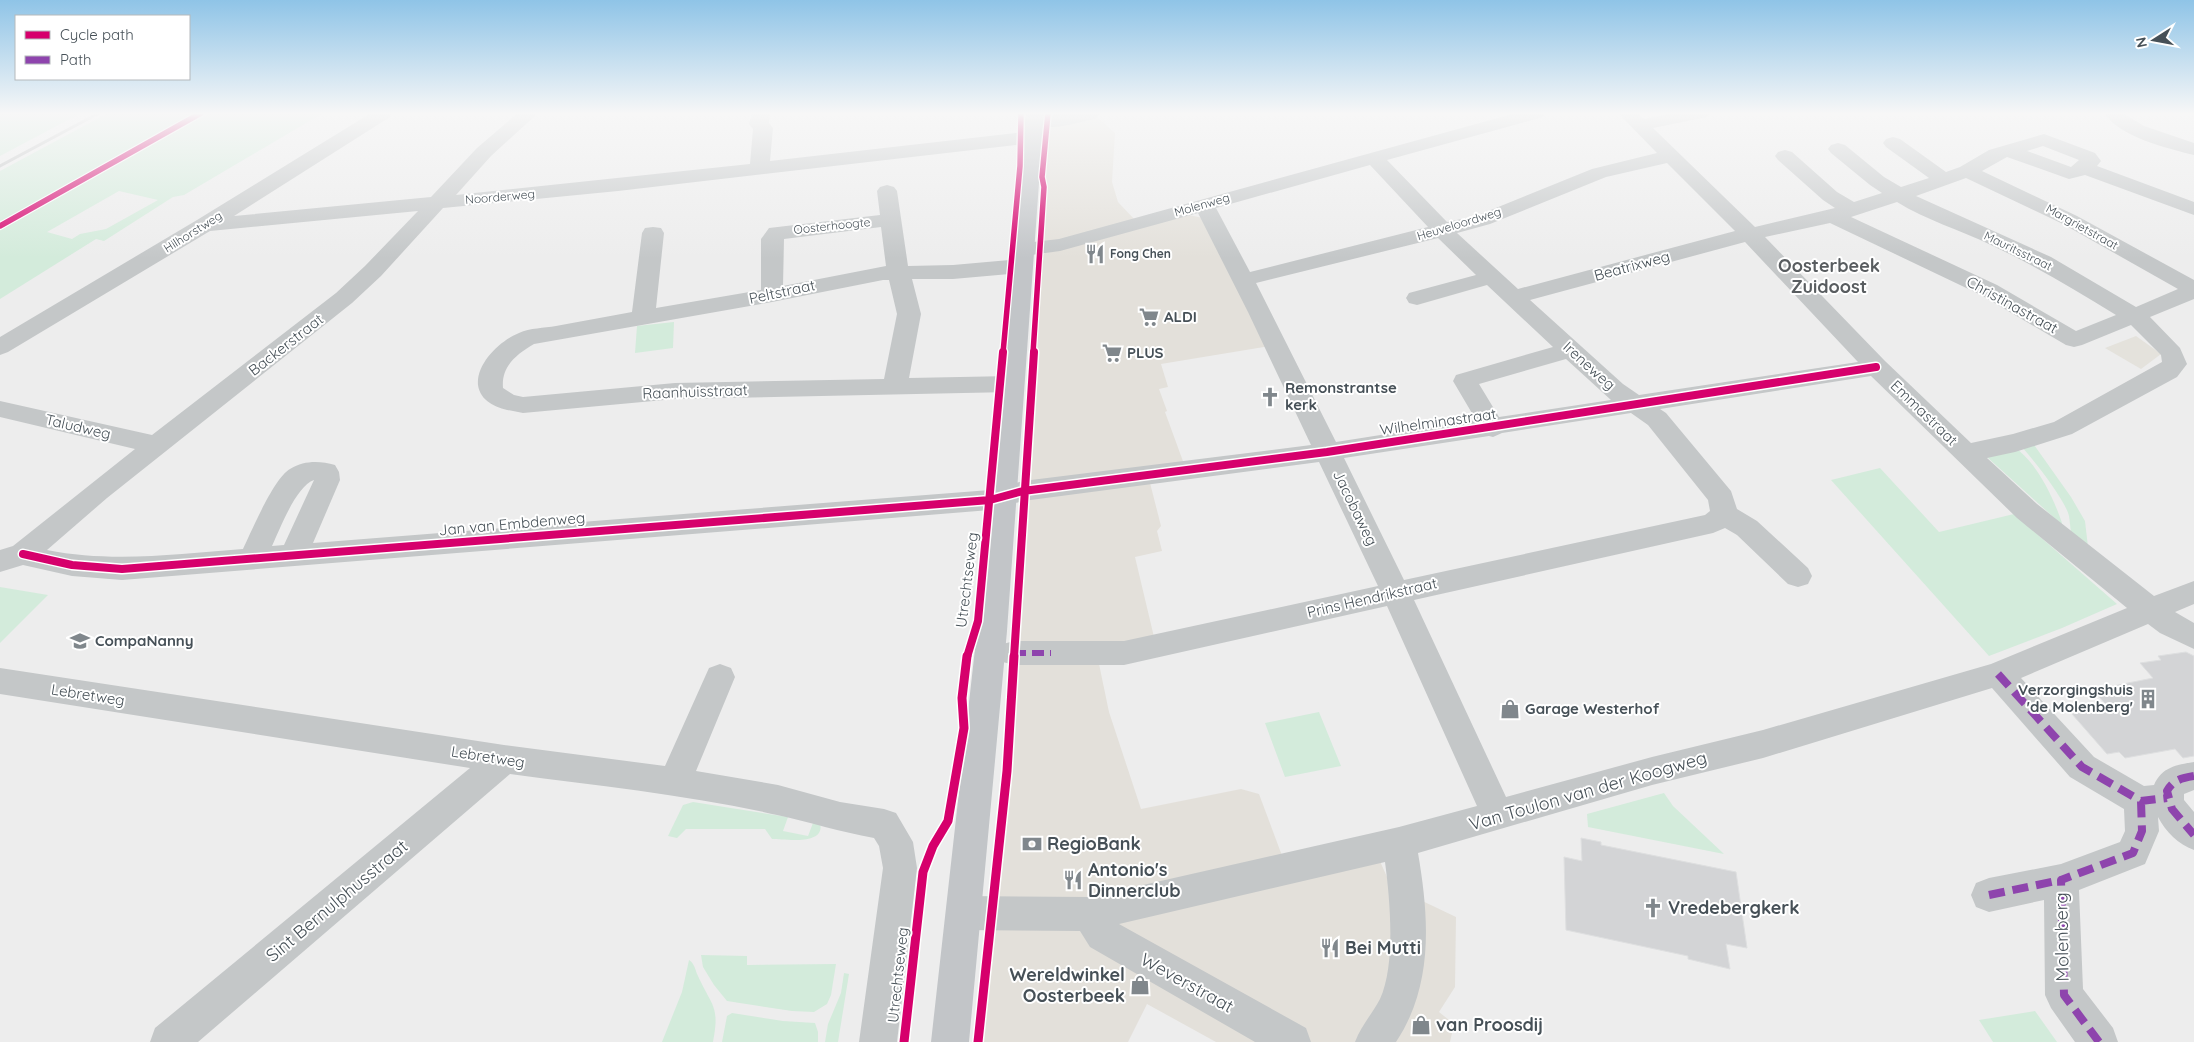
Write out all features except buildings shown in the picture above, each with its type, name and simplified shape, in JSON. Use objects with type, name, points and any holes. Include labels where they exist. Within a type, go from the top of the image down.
[{"type":"main road","name":"Utrechtseweg","points":[[950,1042],[979,769],[1031,162]]},
{"type":"street","name":"Hilhorstweg","points":[[0,346],[205,225],[305,162]]},
{"type":"street","name":"Backerstraat","points":[[11,558],[291,342],[344,298],[373,271],[475,162]]},
{"type":"street","points":[[760,168],[761,162]]},
{"type":"street","name":"Noorderweg","points":[[205,225],[618,185],[800,162]]},
{"type":"street","name":"Molenweg","points":[[1023,258],[1060,245],[1357,162]]},
{"type":"street","name":"Ireneweg","points":[[1377,162],[1441,231],[1614,390],[1657,419],[1668,430],[1721,498],[1724,514]]},
{"type":"street","name":"Heuveloordweg","points":[[1243,280],[1483,220],[1599,173],[1647,162]]},
{"type":"street","name":"Emmastraat","points":[[1677,162],[1750,234],[1876,367],[1965,453],[2062,541],[2170,625],[2194,637]]},
{"type":"street","points":[[1791,162],[1830,196],[1842,213]]},
{"type":"street","points":[[1853,162],[1876,181],[1898,195]]},
{"type":"street","points":[[1919,162],[1944,180]]},
{"type":"street","points":[[1750,234],[1842,213],[1944,180],[1967,171],[1983,162]]},
{"type":"street","points":[[2090,162],[2084,168],[2194,209]]},
{"type":"street","name":"Margrietstraat","points":[[1967,171],[2062,216],[2194,290]]},
{"type":"street","points":[[887,191],[899,272],[909,314],[896,387]]},
{"type":"street","name":"Mauritsstraat","points":[[1898,195],[1918,206],[2044,262],[2135,316],[2172,353],[2175,364],[2168,371],[2063,428],[2015,443],[1965,453]]},
{"type":"street","name":"Jacobaweg","points":[[1204,205],[1243,280],[1396,593],[1498,816]]},
{"type":"street","name":"Christinastraat","points":[[1842,213],[1989,290],[2074,340],[2194,290]]},
{"type":"street","name":"Oosterhoogte","points":[[772,295],[772,239],[777,233],[891,220]]},
{"type":"street","points":[[643,317],[652,233]]},
{"type":"street","name":"Beatrixweg","points":[[1515,297],[1750,234]]},
{"type":"street","name":"Peltstraat","points":[[496,396],[490,379],[493,369],[510,348],[527,338],[772,295],[838,280],[899,272],[954,272],[1023,258]]},
{"type":"street","points":[[1416,298],[1492,277]]},
{"type":"street","points":[[1493,428],[1465,381],[1571,350]]},
{"type":"street","name":"Wilhelminastraat","points":[[1003,496],[1024,491],[1327,452],[1493,428],[1634,404],[1876,367]]},
{"type":"street","name":"Raanhuisstraat","points":[[496,396],[507,402],[523,405],[675,391],[1011,384]]},
{"type":"street","name":"Taludweg","points":[[0,409],[157,445]]},
{"type":"street","points":[[252,559],[295,478],[311,471],[320,470],[326,472],[327,480],[294,555]]},
{"type":"street","name":"Jan van Embdenweg","points":[[11,558],[91,568],[122,569],[990,500],[1003,496]]},
{"type":"street","points":[[1724,514],[1747,528],[1798,576]]},
{"type":"street","name":"Prins Hendrikstraat","points":[[1014,653],[1124,653],[1713,523],[1724,514]]},
{"type":"street","name":"Van Toulon van der Koogweg","points":[[964,912],[1090,914],[1399,843],[1652,771],[1772,741],[1998,674],[2194,592]]},
{"type":"street","points":[[1998,674],[2082,767],[2154,800],[2172,812],[2182,825],[2194,835]]},
{"type":"street","points":[[675,782],[720,677]]},
{"type":"street","name":"Lebretweg","points":[[0,682],[504,760],[675,782],[778,800],[840,817],[884,824],[896,842],[900,868],[895,911]]},
{"type":"street","name":"Sint Bernulphusstraat","points":[[170,1042],[504,760]]},
{"type":"street","points":[[2154,800],[2173,781],[2182,777],[2194,776]]},
{"type":"street","name":"Molenberg","points":[[1989,895],[2061,880],[2133,853],[2154,800]]},
{"type":"street","points":[[1374,1042],[1399,1000],[1407,956],[1408,897],[1399,843]]},
{"type":"street","name":"Molenberg","points":[[2061,880],[2064,995],[2099,1042]]},
{"type":"street","name":"Utrechtseweg","points":[[878,1042],[895,911]]},
{"type":"street","name":"Weverstraat","points":[[1090,914],[1103,935],[1292,1042]]},
{"type":"shaded area","points":[[1046,162],[1113,162],[1112,182],[1118,202],[1135,220],[1060,241],[1044,242],[1046,187],[1044,177]]},
{"type":"shaded area","points":[[1189,215],[1203,218],[1270,346],[1161,364],[1168,387],[1159,389],[1167,411],[1165,412],[1184,464],[1030,481],[1028,478],[1042,256],[1045,253]]},
{"type":"shaded area","points":[[1149,479],[1161,526],[1157,531],[1162,551],[1135,557],[1154,637],[1119,645],[1019,646],[1026,498]]},
{"type":"shaded area","points":[[1017,663],[1099,664],[1109,712],[1141,809],[1241,789],[1259,794],[1284,861],[1371,841],[1391,886],[1456,917],[1455,987],[1439,1012],[1454,1024],[1450,1042],[1216,1042],[1147,1004],[1128,1042],[983,1042],[1008,805]]},
{"type":"green space","points":[[17,162],[110,162],[0,223],[0,171]]},
{"type":"green space","points":[[121,162],[241,162],[184,195],[173,197],[104,241],[96,239],[0,299],[0,228]],"holes":[[[119,191],[158,200],[106,229],[80,234],[72,239],[47,232]]]},
{"type":"green space","points":[[674,322],[673,348],[635,353],[637,326]]},
{"type":"green space","points":[[2032,442],[2071,497],[2085,521],[2088,547],[2071,532],[2069,516],[2061,500],[2040,469],[2020,445]]},
{"type":"green space","points":[[2014,447],[2030,462],[2044,482],[2061,524],[1987,457]]},
{"type":"green space","points":[[1880,468],[1939,532],[2014,514],[2117,604],[2062,628],[1989,656],[1831,480]]},
{"type":"green space","points":[[0,587],[48,595],[0,643]]},
{"type":"green space","points":[[1319,712],[1341,766],[1285,777],[1265,723]]},
{"type":"green space","points":[[1664,793],[1673,806],[1724,854],[1588,827],[1587,814]]},
{"type":"green space","points":[[693,802],[788,817],[783,831],[808,836],[813,823],[820,823],[820,830],[817,835],[803,840],[772,839],[765,829],[686,829],[677,838],[668,836],[683,805]]},
{"type":"green space","points":[[701,955],[747,956],[747,965],[836,964],[831,995],[827,1004],[814,1012],[792,1011],[727,1001],[703,967]]},
{"type":"green space","points":[[689,960],[694,965],[715,1013],[713,1042],[662,1042],[682,992]]},
{"type":"green space","points":[[844,973],[849,974],[838,1042],[825,1042],[828,1024],[841,993]]},
{"type":"green space","points":[[2035,1011],[2057,1042],[1993,1042],[1979,1020]]},
{"type":"green space","points":[[732,1013],[783,1021],[815,1023],[818,1032],[818,1042],[722,1042],[727,1016]]},
{"type":"sand","points":[[2136,336],[2161,354],[2141,369],[2105,348]]},
{"type":"railway","points":[[0,166],[8,162]]},
{"type":"marked path","points":[[1014,653],[1051,653]]},
{"type":"marked path","points":[[1998,674],[2082,767],[2141,801],[2167,798]]},
{"type":"marked path","points":[[2194,776],[2179,779],[2171,784],[2167,791],[2172,809],[2194,835]]},
{"type":"marked path","points":[[2099,1042],[2064,995],[2061,880],[2133,853],[2142,831],[2141,801]]},
{"type":"marked path","points":[[1989,895],[2061,880]]},
{"type":"cycle path","points":[[0,226],[115,162]]},
{"type":"cycle path","points":[[904,1042],[923,872],[933,846],[948,821],[964,728],[962,698],[967,655],[978,621],[1020,162]]},
{"type":"cycle path","points":[[978,1042],[1007,771],[1044,187],[1042,177],[1043,162]]},
{"type":"cycle path","points":[[23,554],[72,565],[122,569],[990,500],[1023,491],[1327,452],[1876,367]]},
{"type":"place","name":"Fong Chen","points":[[1095,254]]},
{"type":"place","name":"ALDI","points":[[1149,317]]},
{"type":"place","name":"PLUS","points":[[1112,353]]},
{"type":"place","name":"Remonstrantse kerk","points":[[1270,397]]},
{"type":"place","name":"CompaNanny","points":[[80,641]]},
{"type":"place","name":"Verzorgingshuis 'de Molenberg'","points":[[2148,699]]},
{"type":"place","name":"Garage Westerhof","points":[[1510,709]]},
{"type":"place","name":"RegioBank","points":[[1032,844]]},
{"type":"place","name":"Antonio's Dinnerclub","points":[[1073,880]]},
{"type":"place","name":"Vredebergkerk","points":[[1653,908]]},
{"type":"place","name":"Bei Mutti","points":[[1330,948]]},
{"type":"place","name":"Wereldwinkel Oosterbeek","points":[[1140,985]]},
{"type":"place","name":"van Proosdij","points":[[1421,1025]]},
{"type":"district","name":"Oosterbeek Zuidoost","points":[[1829,276]]}]
